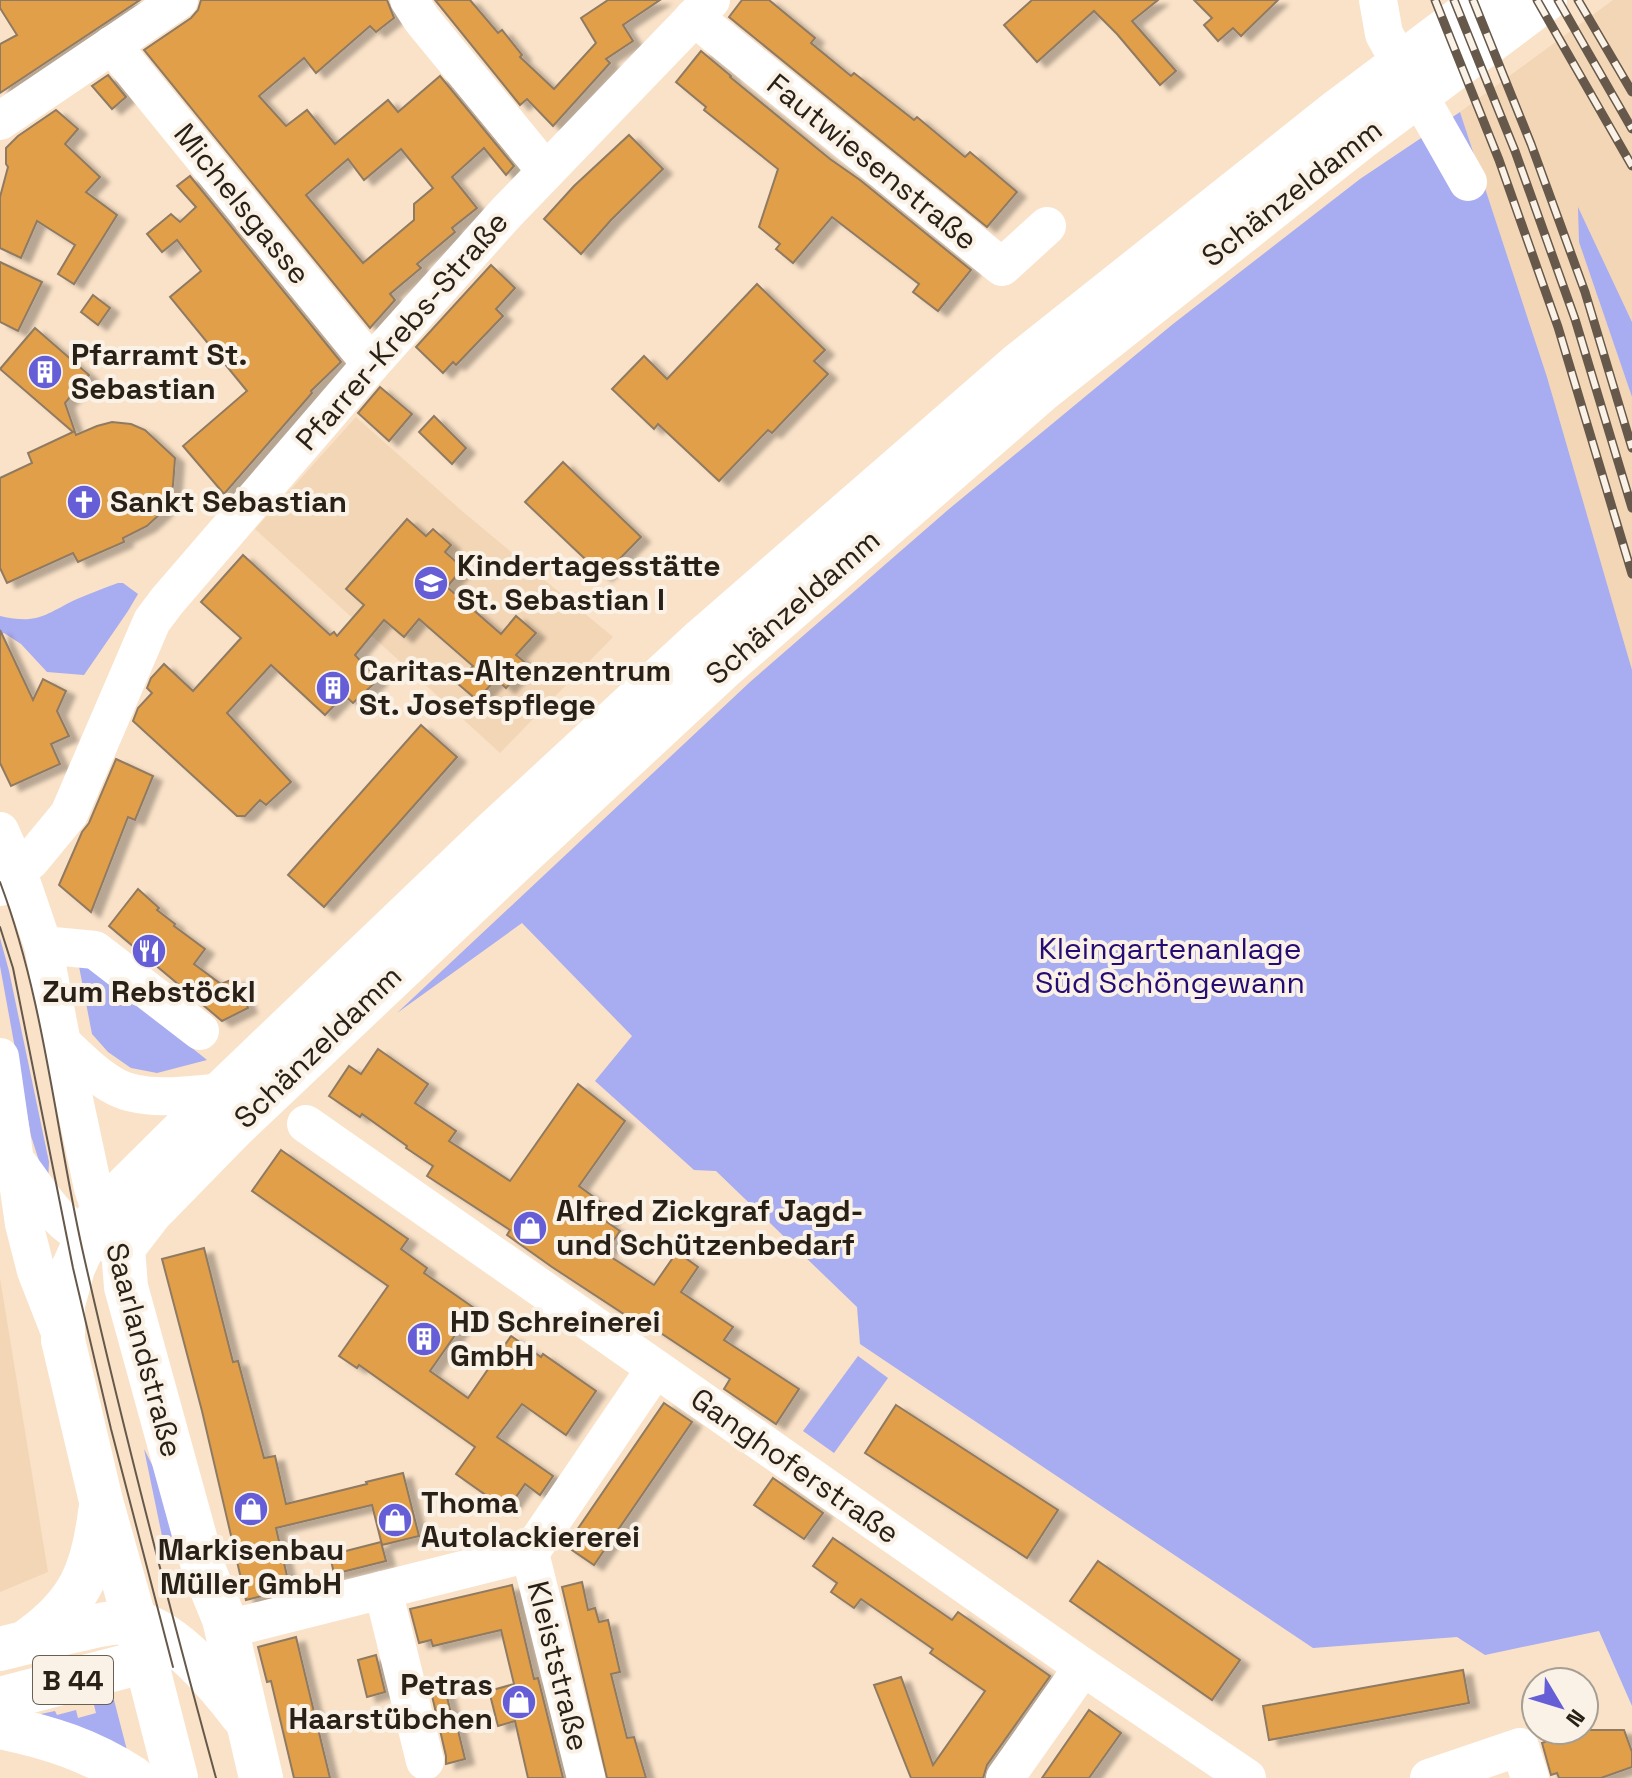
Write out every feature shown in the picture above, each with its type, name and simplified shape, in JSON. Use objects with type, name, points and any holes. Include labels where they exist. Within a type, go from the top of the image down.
[{"type":"main road","name":"Schänzeldamm","points":[[104,1232],[150,1213],[235,1126],[725,666],[1348,125],[1486,0]]},
{"type":"main road","name":"Schänzeldamm","points":[[63,1322],[73,1268],[222,1092],[493,833],[715,629],[1018,365],[1348,125],[1545,0]]},
{"type":"main road","name":"Saarlandstraße","points":[[104,1232],[126,1287],[206,1576],[227,1629],[261,1778]]},
{"type":"main road","points":[[63,1322],[101,1501],[151,1642],[213,1680],[248,1723]]},
{"type":"main road","points":[[12,1646],[47,1626],[64,1611],[77,1593],[94,1545],[101,1501]]},
{"type":"main road","points":[[151,1642],[193,1611],[206,1576]]},
{"type":"main road","name":"B 44","points":[[12,1646],[108,1623],[151,1642]]},
{"type":"main road","name":"B 44","points":[[0,1699],[151,1642]]},
{"type":"main road","name":"B 44","points":[[151,1642],[176,1778]]},
{"type":"main road","points":[[0,1727],[68,1744],[133,1778]]},
{"type":"street","points":[[0,121],[179,0]]},
{"type":"street","points":[[409,0],[546,171]]},
{"type":"street","points":[[1378,0],[1384,34],[1468,182]]},
{"type":"street","name":"Pfarrer-Krebs-Straße","points":[[9,880],[31,860],[69,814],[152,621],[167,601],[371,364],[546,171],[703,9]]},
{"type":"street","name":"Fautwiesenstraße","points":[[703,9],[1002,267],[1047,226]]},
{"type":"street","name":"Michelsgasse","points":[[112,45],[371,364]]},
{"type":"street","name":"Saarlandstraße","points":[[0,831],[9,880],[43,945],[104,1232]]},
{"type":"street","points":[[43,945],[95,950],[200,1031]]},
{"type":"street","points":[[62,1043],[93,1071],[129,1092],[185,1096],[222,1092]]},
{"type":"street","points":[[0,1057],[24,1224],[36,1271],[63,1322]]},
{"type":"street","name":"Ganghoferstraße","points":[[306,1124],[1083,1667],[1247,1778]]},
{"type":"street","points":[[16,1161],[52,1210],[69,1226],[104,1232]]},
{"type":"street","points":[[227,1629],[530,1553],[655,1369]]},
{"type":"street","name":"Kleiststraße","points":[[530,1553],[586,1778]]},
{"type":"street","points":[[383,1590],[425,1761]]},
{"type":"street","points":[[1005,1778],[1083,1667]]},
{"type":"street","points":[[1429,1778],[1520,1747],[1530,1778]]},
{"type":"shaded area","points":[[1613,0],[1632,0],[1632,322],[1579,209],[1579,242],[1632,397],[1632,670],[1547,377],[1460,112]]},
{"type":"shaded area","name":"Kindertagesstätte St. Sebastian I","points":[[356,417],[462,511],[613,637],[500,753],[255,529]]},
{"type":"shaded area","points":[[0,1278],[48,1572],[0,1592]]},
{"type":"green space","name":"Kleingartenanlage Süd Schöngewann","points":[[1460,112],[1547,377],[1632,670],[1632,1706],[1599,1631],[1485,1655],[1457,1637],[1313,1648],[860,1344],[857,1307],[716,1171],[694,1170],[595,1081],[632,1036],[522,923],[397,1013],[750,682],[949,509],[1173,324],[1360,179]]},
{"type":"green space","points":[[1578,207],[1632,322],[1632,397],[1579,242]]},
{"type":"green space","points":[[123,583],[138,594],[84,675],[47,672],[21,644],[4,633],[0,635],[0,616],[33,619]]},
{"type":"green space","points":[[0,938],[49,1162],[48,1182],[31,1136],[0,966]]},
{"type":"green space","points":[[77,956],[207,1060],[157,1073],[131,1068],[108,1052],[92,1034]]},
{"type":"green space","points":[[858,1356],[888,1378],[834,1453],[803,1431]]},
{"type":"green space","points":[[144,1449],[175,1509],[190,1554],[167,1560]]},
{"type":"green space","points":[[114,1700],[129,1758],[31,1716],[55,1711],[57,1715],[76,1710],[78,1718],[96,1713],[94,1705]]},
{"type":"building","points":[[0,0],[140,0],[0,93],[0,44],[17,35],[0,8]]},
{"type":"building","points":[[201,0],[387,0],[394,18],[376,32],[370,26],[316,73],[304,58],[259,96],[286,126],[307,110],[335,144],[388,100],[398,112],[440,76],[514,166],[506,175],[484,148],[452,177],[477,208],[452,228],[455,232],[417,264],[421,268],[390,294],[395,300],[370,328],[144,50],[198,10]],"holes":[[[401,149],[433,188],[414,204],[414,220],[363,263],[306,195],[348,159],[364,180]]]},
{"type":"building","points":[[435,0],[470,0],[498,33],[502,30],[522,55],[520,57],[554,89],[596,43],[581,18],[608,0],[660,0],[623,25],[633,41],[606,59],[610,63],[553,126],[527,99],[520,105]]},
{"type":"building","points":[[742,0],[769,0],[815,38],[811,43],[851,76],[854,73],[914,120],[917,117],[965,157],[970,152],[1017,192],[987,227],[729,17]]},
{"type":"building","points":[[1032,0],[1158,0],[1132,21],[1176,71],[1160,85],[1094,11],[1037,62],[1004,25]]},
{"type":"building","points":[[1194,0],[1278,0],[1241,36],[1233,28],[1218,41],[1204,25],[1212,18]]},
{"type":"building","points":[[701,51],[830,159],[971,270],[938,311],[913,292],[919,284],[832,217],[793,263],[776,249],[780,244],[759,227],[778,169],[704,110],[706,107],[676,82]]},
{"type":"building","points":[[108,75],[126,97],[112,109],[92,86]]},
{"type":"building","points":[[56,110],[78,129],[65,144],[100,177],[86,192],[117,215],[74,284],[58,274],[75,245],[37,221],[21,258],[0,248],[0,197],[8,167],[6,148]]},
{"type":"building","points":[[629,135],[663,169],[581,254],[544,219]]},
{"type":"building","points":[[190,176],[341,362],[311,391],[224,494],[183,446],[247,391],[170,297],[201,271],[177,240],[162,252],[147,234],[171,214],[180,222],[196,207],[177,186]]},
{"type":"building","points":[[0,262],[42,282],[18,331],[0,322]]},
{"type":"building","points":[[491,265],[515,288],[496,309],[503,316],[456,365],[453,362],[443,373],[416,347]]},
{"type":"building","points":[[757,284],[825,350],[814,361],[828,374],[772,433],[768,430],[719,481],[658,424],[654,429],[612,389],[644,356],[667,379]]},
{"type":"building","points":[[93,295],[110,308],[98,325],[81,312]]},
{"type":"building","name":"Sankt Sebastian","points":[[35,328],[89,375],[65,403],[76,435],[112,422],[131,424],[145,430],[175,458],[173,485],[161,513],[147,526],[123,538],[124,542],[78,562],[73,553],[7,583],[0,568],[0,478],[32,463],[28,453],[73,432],[0,369]]},
{"type":"building","points":[[380,387],[412,414],[389,441],[358,413]]},
{"type":"building","points":[[434,416],[466,448],[452,464],[419,432]]},
{"type":"building","points":[[563,462],[641,537],[603,576],[525,502]]},
{"type":"building","name":"Caritas-Altenzentrum St. Josefspflege","points":[[407,519],[426,536],[433,529],[451,545],[445,552],[463,568],[447,587],[501,634],[516,616],[536,633],[516,655],[527,664],[506,688],[496,679],[477,700],[458,684],[473,666],[419,619],[404,637],[384,620],[355,655],[378,680],[353,703],[344,695],[325,715],[271,665],[227,713],[291,782],[266,805],[260,800],[245,816],[237,816],[133,721],[138,708],[152,693],[147,688],[151,678],[164,664],[193,691],[241,638],[201,602],[243,555],[330,635],[334,632],[337,636],[364,605],[346,589]]},
{"type":"building","points":[[0,630],[33,700],[43,679],[66,691],[57,711],[69,736],[51,744],[60,764],[11,786],[0,763]]},
{"type":"building","points":[[421,725],[457,757],[324,907],[288,875]]},
{"type":"building","points":[[116,759],[153,776],[135,820],[128,817],[91,912],[59,885]]},
{"type":"building","points":[[138,889],[174,926],[205,949],[194,964],[221,984],[236,978],[248,1008],[222,1021],[109,926]]},
{"type":"building","points":[[378,1049],[428,1084],[415,1103],[456,1131],[449,1141],[510,1181],[578,1084],[625,1121],[579,1186],[614,1212],[607,1222],[620,1231],[605,1253],[654,1285],[677,1252],[698,1267],[681,1292],[733,1327],[724,1340],[799,1389],[776,1424],[724,1389],[730,1379],[635,1316],[633,1320],[552,1267],[507,1235],[510,1230],[427,1176],[433,1166],[407,1146],[362,1114],[360,1117],[329,1096],[349,1066],[361,1074]]},
{"type":"building","points":[[281,1150],[408,1239],[401,1249],[427,1268],[424,1273],[474,1308],[430,1371],[468,1398],[511,1336],[596,1391],[566,1435],[522,1404],[497,1437],[553,1476],[540,1495],[525,1484],[507,1510],[456,1474],[475,1447],[359,1365],[357,1368],[339,1356],[388,1286],[252,1191]]},
{"type":"building","points":[[204,1248],[233,1362],[238,1361],[264,1458],[275,1456],[286,1504],[403,1473],[419,1536],[382,1545],[372,1505],[276,1528],[290,1589],[246,1600],[202,1411],[162,1259]]},
{"type":"building","points":[[664,1403],[692,1422],[594,1565],[566,1546]]},
{"type":"building","points":[[896,1405],[1058,1510],[1027,1558],[865,1453]]},
{"type":"building","points":[[773,1478],[823,1513],[804,1539],[754,1505]]},
{"type":"building","points":[[833,1538],[952,1620],[958,1612],[1050,1676],[987,1765],[983,1778],[911,1778],[874,1685],[901,1677],[933,1765],[985,1691],[930,1653],[933,1649],[861,1599],[854,1608],[831,1592],[837,1583],[813,1566]]},
{"type":"building","points":[[381,1542],[386,1561],[334,1574],[330,1555]]},
{"type":"building","points":[[1098,1561],[1240,1660],[1212,1700],[1070,1601]]},
{"type":"building","points":[[582,1582],[588,1610],[595,1608],[599,1622],[608,1620],[620,1672],[611,1674],[627,1738],[634,1737],[646,1778],[607,1778],[562,1587]]},
{"type":"building","points":[[512,1585],[534,1679],[538,1678],[563,1778],[528,1778],[515,1721],[498,1726],[489,1691],[514,1684],[501,1630],[433,1646],[431,1640],[419,1643],[410,1609]]},
{"type":"building","points":[[296,1637],[330,1778],[294,1778],[271,1681],[267,1682],[258,1647]]},
{"type":"building","points":[[376,1655],[385,1692],[367,1697],[358,1660]]},
{"type":"building","points":[[1463,1670],[1469,1703],[1269,1740],[1263,1706]]},
{"type":"building","points":[[444,1684],[465,1759],[446,1764],[430,1687]]},
{"type":"building","points":[[1089,1710],[1121,1733],[1089,1778],[1042,1778]]},
{"type":"building","points":[[1600,1730],[1624,1730],[1632,1752],[1632,1767],[1601,1778],[1559,1778],[1557,1773],[1551,1775],[1543,1746],[1600,1746]]},
{"type":"tram line","points":[[0,882],[28,971],[82,1248],[113,1381],[216,1778]]},
{"type":"tram line","points":[[0,927],[13,968],[73,1268],[173,1667]]},
{"type":"railway","points":[[1435,0],[1499,160],[1558,327],[1632,574]]},
{"type":"railway","points":[[1454,0],[1515,151],[1575,319],[1632,508]]},
{"type":"railway","points":[[1473,0],[1531,144],[1585,292],[1632,448]]},
{"type":"railway","points":[[1537,0],[1632,166]]},
{"type":"railway","points":[[1558,0],[1632,129]]},
{"type":"railway","points":[[1578,0],[1632,92]]},
{"type":"place","name":"Pfarramt St. Sebastian","points":[[45,372]]},
{"type":"place","name":"Sankt Sebastian","points":[[84,502]]},
{"type":"place","name":"Kindertagesstätte St. Sebastian I","points":[[431,583]]},
{"type":"place","name":"Caritas-Altenzentrum St. Josefspflege","points":[[333,688]]},
{"type":"place","name":"Zum Rebstöckl","points":[[149,951]]},
{"type":"place","name":"Alfred Zickgraf Jagd- und Schützenbedarf","points":[[530,1228]]},
{"type":"place","name":"HD Schreinerei GmbH","points":[[424,1339]]},
{"type":"place","name":"Markisenbau Müller GmbH","points":[[251,1509]]},
{"type":"place","name":"Thoma Autolackiererei","points":[[395,1520]]},
{"type":"place","name":"Petras Haarstübchen","points":[[519,1702]]}]
